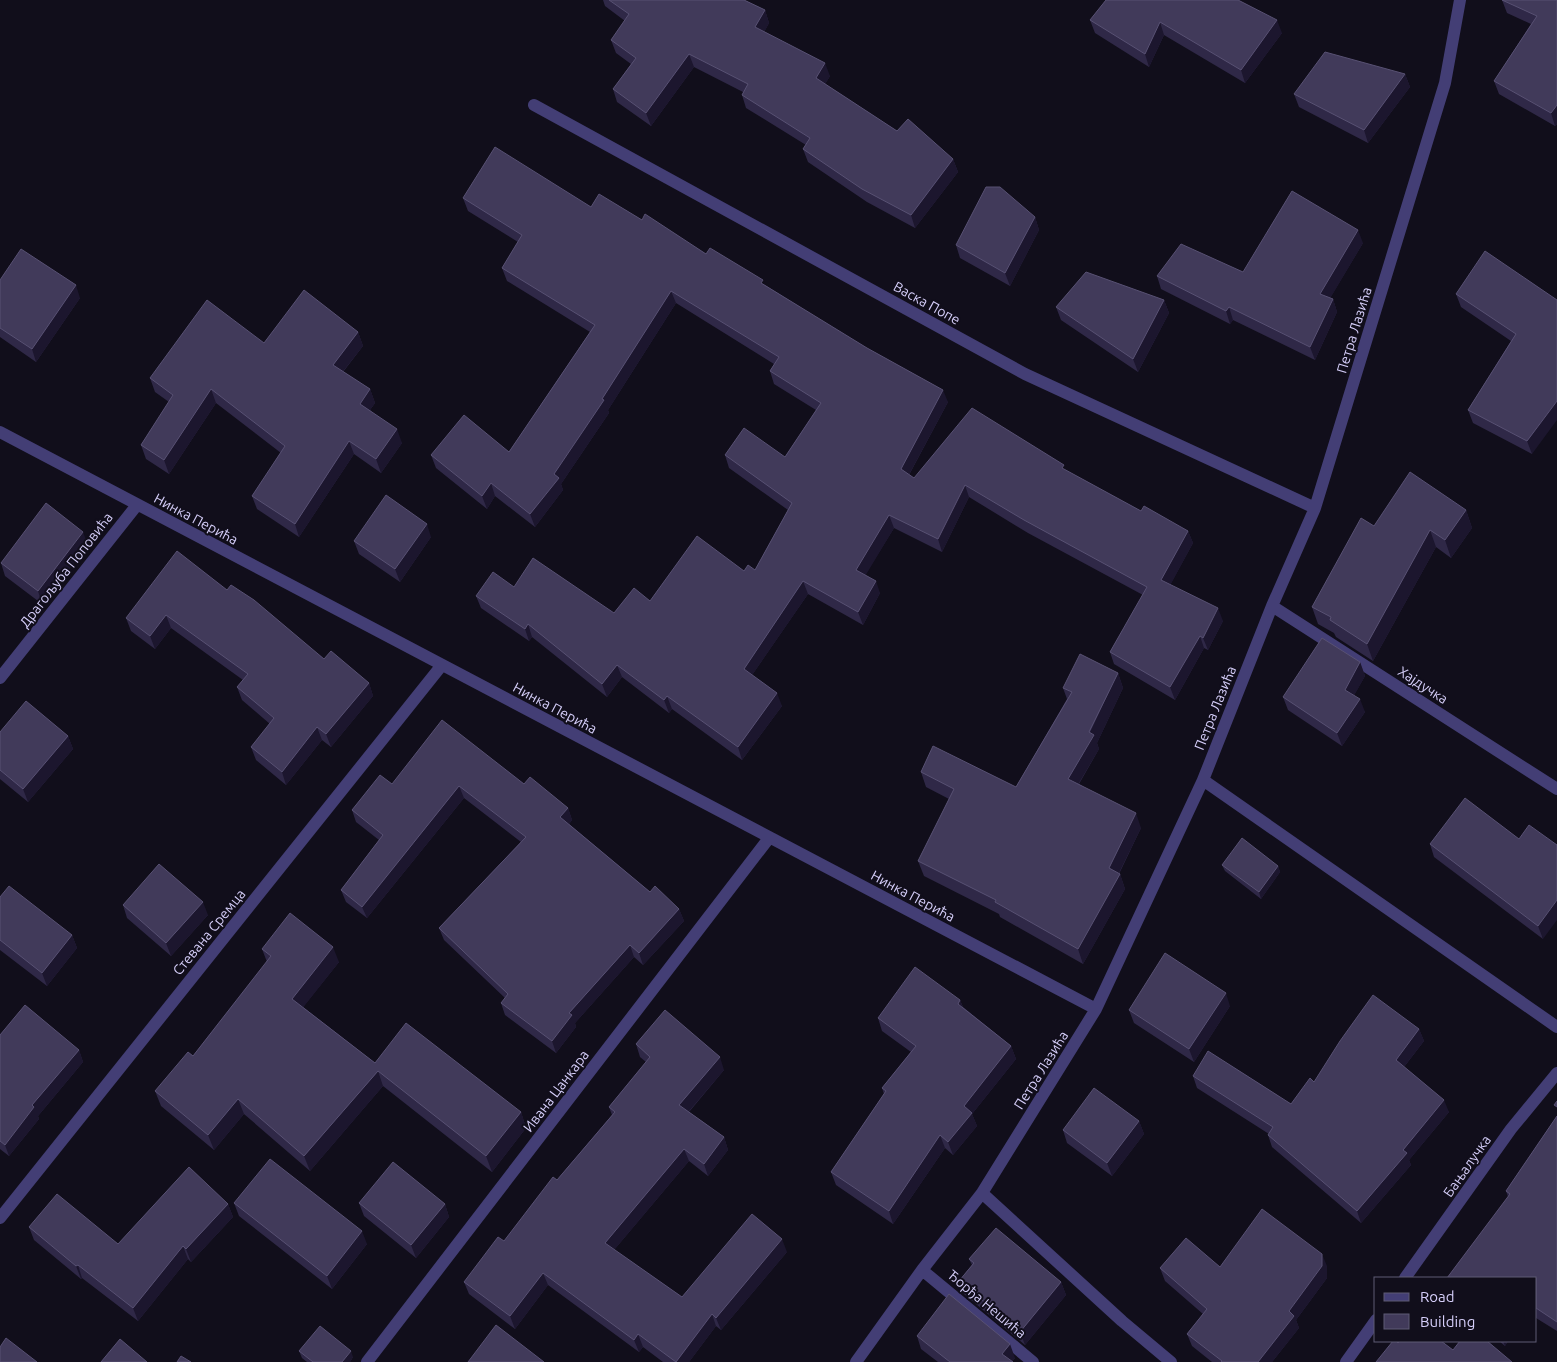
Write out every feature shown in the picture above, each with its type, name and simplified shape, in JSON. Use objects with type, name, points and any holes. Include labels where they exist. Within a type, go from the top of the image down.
[{"type":"street","name":"Петра Лазића","points":[[856,1362],[922,1270],[982,1193],[1096,1009],[1203,780],[1272,606],[1316,508],[1445,83],[1460,0]]},
{"type":"street","name":"Васка Попе","points":[[534,105],[1025,374],[1316,508]]},
{"type":"street","name":"Нинка Перића","points":[[0,432],[1096,1009]]},
{"type":"street","name":"Драгољуба Поповића","points":[[0,678],[137,505]]},
{"type":"street","name":"Хајдучка","points":[[1272,606],[1557,789]]},
{"type":"street","name":"Стевана Сремца","points":[[0,1218],[442,665]]},
{"type":"street","points":[[1203,780],[1557,1027]]},
{"type":"street","name":"Ивана Цанкара","points":[[367,1362],[769,838]]},
{"type":"street","name":"Бањалучка","points":[[1406,1277],[1511,1129],[1557,1074]]},
{"type":"street","points":[[982,1193],[1122,1321],[1171,1362]]},
{"type":"street","name":"Ђорђа Нешића","points":[[922,1270],[1033,1362]]},
{"type":"street","points":[[1346,1362],[1374,1323]]},
{"type":"building","points":[[609,0],[744,0],[765,10],[755,27],[825,63],[816,78],[897,131],[908,119],[953,159],[911,215],[862,189],[803,149],[810,138],[742,95],[748,84],[689,54],[646,113],[613,89],[636,58],[611,40],[629,14]]},
{"type":"building","points":[[1106,0],[1238,0],[1277,20],[1241,70],[1160,22],[1145,54],[1090,20]]},
{"type":"building","points":[[1502,0],[1557,0],[1557,105],[1551,113],[1494,81],[1537,16]]},
{"type":"building","points":[[1325,52],[1405,74],[1364,130],[1294,94]]},
{"type":"building","points":[[495,147],[591,207],[599,194],[642,220],[645,214],[706,254],[710,248],[763,280],[761,283],[867,348],[943,390],[901,469],[914,478],[972,408],[1064,465],[1062,468],[1141,511],[1144,506],[1188,531],[1161,580],[1218,608],[1203,638],[1200,636],[1170,687],[1110,652],[1147,587],[1024,520],[965,485],[938,539],[889,515],[856,570],[876,581],[858,612],[803,581],[744,669],[777,693],[738,747],[667,696],[664,700],[617,665],[602,684],[528,624],[525,629],[476,596],[493,572],[514,587],[533,558],[614,613],[634,588],[650,601],[697,536],[744,571],[748,565],[755,570],[792,503],[725,455],[744,428],[785,457],[821,403],[770,371],[779,357],[671,291],[602,399],[604,400],[554,474],[559,478],[530,514],[491,483],[482,496],[431,455],[464,415],[509,452],[595,325],[502,268],[522,235],[463,198]]},
{"type":"building","points":[[986,187],[1000,187],[1035,217],[1005,273],[956,245]]},
{"type":"building","points":[[1292,191],[1358,230],[1320,294],[1333,299],[1310,347],[1229,307],[1226,311],[1157,276],[1181,244],[1243,272]]},
{"type":"building","points":[[21,249],[76,285],[32,349],[0,328],[0,280]]},
{"type":"building","points":[[1485,251],[1557,300],[1557,401],[1527,441],[1468,410],[1516,334],[1456,294]]},
{"type":"building","points":[[1086,272],[1164,300],[1133,359],[1056,307]]},
{"type":"building","points":[[304,290],[358,332],[333,365],[370,389],[360,404],[397,429],[376,459],[349,441],[295,524],[252,496],[285,446],[211,389],[164,460],[141,445],[173,395],[150,378],[207,300],[264,343]]},
{"type":"building","points":[[1410,472],[1466,510],[1445,540],[1430,530],[1367,644],[1330,620],[1331,617],[1312,607],[1361,518],[1374,526]]},
{"type":"building","points":[[386,495],[427,524],[395,569],[354,541]]},
{"type":"building","points":[[46,503],[83,532],[38,591],[1,563]]},
{"type":"building","points":[[177,551],[227,590],[231,585],[254,600],[324,659],[331,651],[369,683],[326,734],[317,727],[282,772],[251,747],[274,718],[237,687],[248,674],[166,615],[150,636],[126,618]]},
{"type":"building","points":[[1322,638],[1360,662],[1345,690],[1360,699],[1337,733],[1283,697]]},
{"type":"building","points":[[1080,654],[1118,673],[1089,732],[1094,735],[1068,779],[1136,813],[1109,868],[1120,874],[1078,949],[995,902],[996,900],[918,861],[954,789],[921,772],[933,746],[1016,787],[1072,692],[1063,688]]},
{"type":"building","points":[[26,701],[68,736],[23,789],[0,770],[0,732]]},
{"type":"building","points":[[442,720],[524,784],[530,777],[568,808],[560,817],[650,892],[655,886],[679,909],[639,953],[630,945],[569,1013],[572,1015],[552,1041],[501,1003],[508,994],[439,928],[526,837],[459,786],[362,907],[341,890],[383,835],[352,810],[380,775],[392,784]]},
{"type":"building","points":[[1465,798],[1519,839],[1529,825],[1557,845],[1557,900],[1538,926],[1430,844]]},
{"type":"building","points":[[1242,838],[1278,866],[1259,892],[1222,865]]},
{"type":"building","points":[[159,864],[203,902],[166,943],[123,905]]},
{"type":"building","points":[[9,886],[72,935],[42,973],[0,940],[0,897]]},
{"type":"building","points":[[290,913],[333,947],[292,999],[375,1063],[406,1023],[521,1112],[486,1156],[378,1071],[304,1156],[238,1099],[208,1135],[155,1091],[188,1052],[193,1056],[271,956],[262,949]]},
{"type":"building","points":[[1165,953],[1226,993],[1189,1049],[1129,1010]]},
{"type":"building","points":[[915,967],[960,1000],[958,1004],[1011,1046],[964,1106],[972,1113],[948,1142],[940,1135],[889,1211],[831,1172],[886,1091],[882,1088],[916,1046],[878,1018]]},
{"type":"building","points":[[1373,995],[1419,1029],[1396,1060],[1444,1100],[1403,1150],[1407,1153],[1357,1211],[1268,1135],[1273,1127],[1193,1076],[1208,1051],[1291,1104],[1310,1078],[1314,1082]]},
{"type":"building","points":[[25,1005],[79,1050],[32,1105],[34,1107],[5,1145],[0,1141],[0,1035]]},
{"type":"building","points":[[665,1010],[720,1057],[679,1105],[724,1137],[704,1164],[684,1149],[605,1243],[682,1297],[752,1214],[782,1239],[716,1318],[712,1314],[676,1362],[638,1334],[634,1340],[543,1273],[510,1316],[464,1282],[498,1237],[504,1241],[553,1177],[557,1180],[615,1112],[609,1107],[650,1057],[636,1044]]},
{"type":"building","points":[[1094,1088],[1139,1121],[1107,1163],[1063,1130]]},
{"type":"building","points":[[1557,1116],[1557,1322],[1537,1309],[1537,1277],[1448,1277],[1510,1194],[1506,1191]]},
{"type":"building","points":[[270,1159],[362,1231],[327,1276],[234,1203]]},
{"type":"building","points":[[393,1162],[445,1204],[411,1245],[359,1203]]},
{"type":"building","points":[[189,1167],[228,1204],[186,1249],[183,1246],[133,1308],[78,1265],[76,1266],[29,1227],[57,1194],[118,1244]]},
{"type":"building","points":[[1262,1209],[1322,1254],[1322,1266],[1289,1311],[1294,1316],[1258,1362],[1221,1362],[1187,1334],[1207,1309],[1160,1268],[1186,1238],[1220,1267]]},
{"type":"building","points":[[996,1228],[1061,1282],[1020,1332],[959,1281],[974,1263],[969,1259]]},
{"type":"building","points":[[949,1294],[1010,1344],[1002,1354],[1013,1362],[950,1362],[917,1336]]},
{"type":"building","points":[[496,1325],[544,1362],[468,1362]]},
{"type":"building","points":[[320,1326],[351,1351],[342,1362],[313,1362],[299,1351]]},
{"type":"building","points":[[6,1338],[37,1362],[0,1362],[0,1347]]},
{"type":"building","points":[[120,1339],[147,1362],[101,1362]]},
{"type":"building","points":[[1392,1342],[1442,1342],[1453,1350],[1459,1342],[1488,1342],[1512,1362],[1376,1362]]},
{"type":"building","points":[[181,1356],[191,1362],[177,1362]]}]
